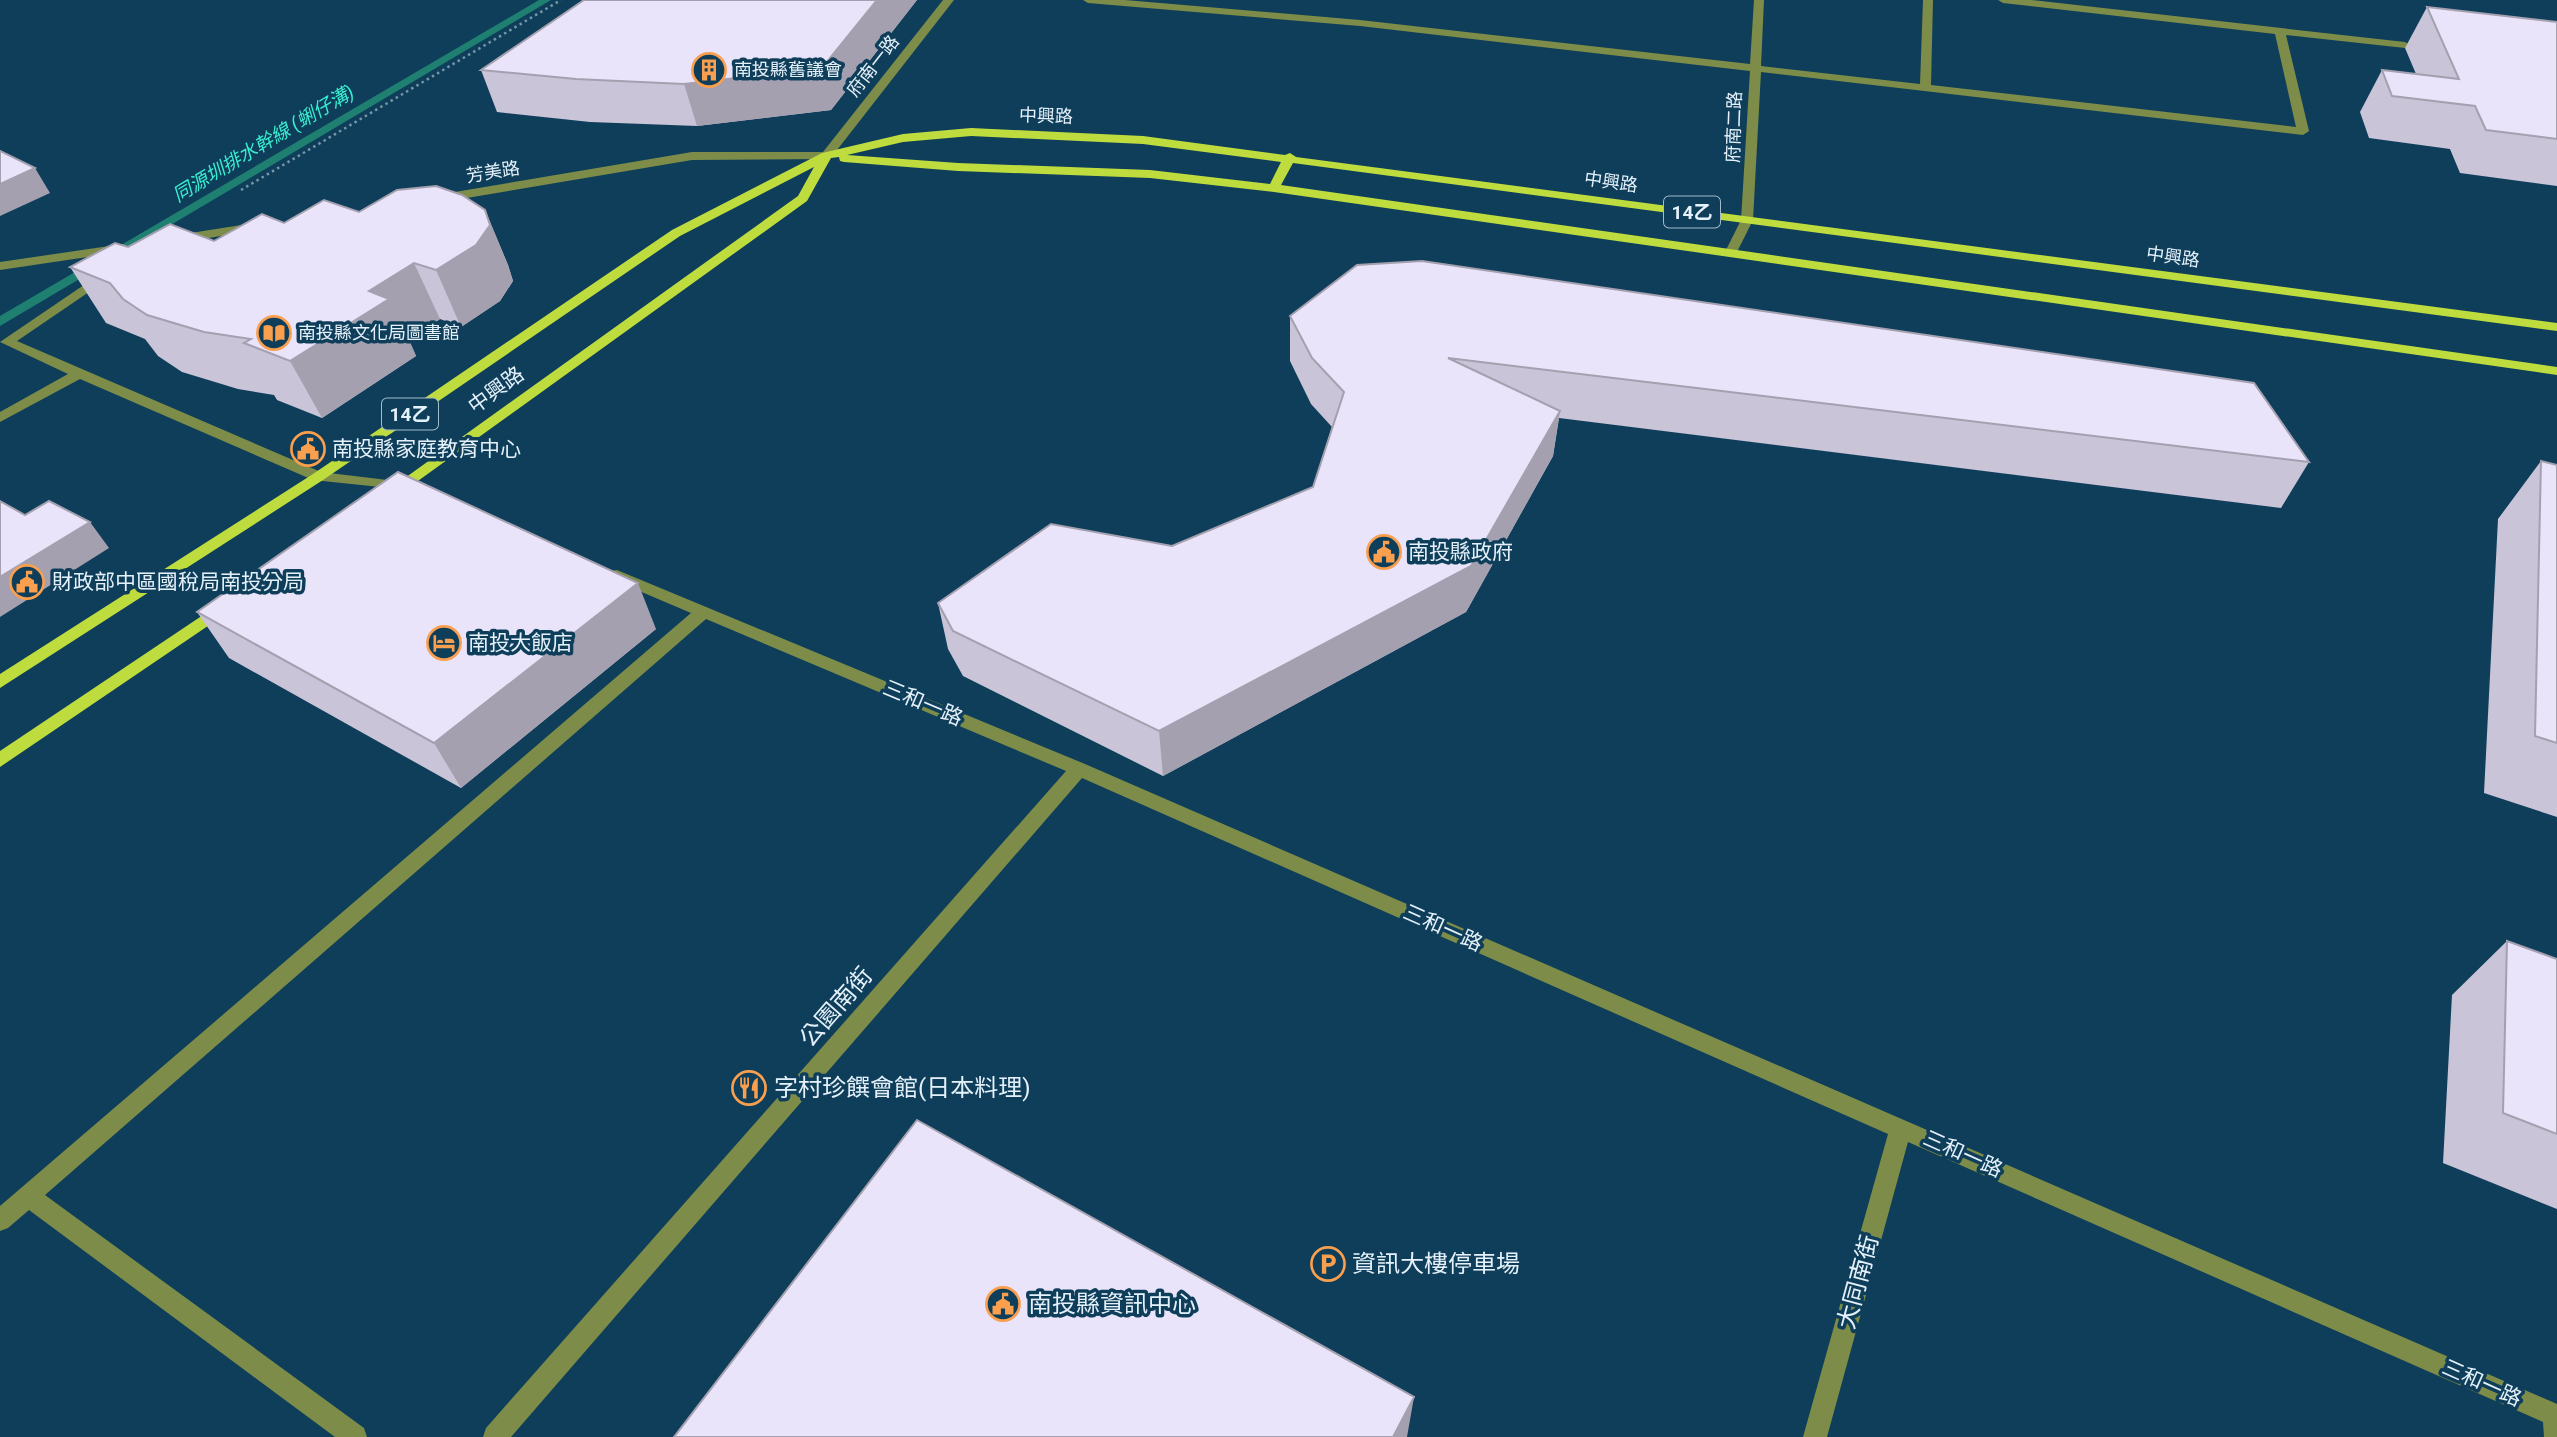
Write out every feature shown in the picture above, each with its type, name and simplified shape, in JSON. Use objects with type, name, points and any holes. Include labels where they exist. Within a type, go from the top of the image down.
[{"type":"main road","name":"中興路","points":[[0,682],[318,477],[676,233],[826,156],[902,138],[971,132],[1143,140],[1290,157],[2557,327]]},
{"type":"main road","name":"中興路","points":[[379,502],[803,198],[826,156]]},
{"type":"main road","name":"14乙","points":[[826,156],[958,167],[1150,173],[1274,188],[2557,371]]},
{"type":"main road","points":[[1274,188],[1290,157]]},
{"type":"main road","points":[[0,760],[241,596]]},
{"type":"street","name":"府南一路","points":[[826,156],[899,60],[949,0]]},
{"type":"street","points":[[1088,0],[1360,23],[2303,131],[2280,33]]},
{"type":"street","name":"府南二路","points":[[1731,252],[1747,220],[1759,0]]},
{"type":"street","points":[[1925,89],[1928,0]]},
{"type":"street","points":[[2003,0],[2405,45]]},
{"type":"street","name":"芳美路","points":[[424,201],[692,156],[826,156]]},
{"type":"street","points":[[164,242],[273,224]]},
{"type":"street","points":[[0,266],[138,249],[7,342],[318,477],[402,486],[427,496]]},
{"type":"street","points":[[0,418],[80,373]]},
{"type":"street","name":"三和一路","points":[[603,570],[1079,769],[1901,1127],[2556,1423]]},
{"type":"street","points":[[0,1220],[704,611]]},
{"type":"street","name":"公園南街","points":[[495,1437],[1079,769]]},
{"type":"street","name":"大同南街","points":[[1815,1437],[1901,1127]]},
{"type":"street","points":[[28,1196],[355,1437]]},
{"type":"path","points":[[232,195],[561,0]]},
{"type":"building","points":[[584,0],[877,0],[822,68],[684,84],[576,79],[481,70]]},
{"type":"building","points":[[2427,7],[2557,22],[2557,139],[2486,130],[2475,106],[2392,96],[2382,70],[2459,79]]},
{"type":"building","points":[[0,151],[35,168],[0,184]]},
{"type":"building","points":[[436,186],[462,195],[485,210],[490,225],[476,245],[436,270],[414,263],[369,291],[389,299],[290,361],[244,343],[251,339],[204,332],[147,315],[123,299],[110,283],[70,267],[115,243],[128,247],[170,224],[214,241],[262,214],[284,223],[324,200],[359,212],[397,190]]},
{"type":"building","name":"南投縣政府","points":[[1422,261],[2254,383],[2309,462],[1448,358],[1560,411],[1471,566],[1159,731],[953,631],[938,603],[1051,524],[1172,546],[1313,487],[1344,392],[1312,358],[1290,316],[1357,265]]},
{"type":"building","points":[[2541,461],[2557,465],[2557,743],[2535,736]]},
{"type":"building","name":"南投大飯店","points":[[398,472],[638,583],[434,743],[197,612]]},
{"type":"building","points":[[0,501],[25,515],[49,501],[90,522],[0,577]]},
{"type":"building","points":[[2507,941],[2557,959],[2557,1134],[2503,1113]]},
{"type":"building","name":"南投縣資訊中心","points":[[917,1120],[1414,1397],[1393,1437],[674,1437]]},
{"type":"waterway","name":"同源圳排水幹線 (蜊仔溝)","points":[[0,322],[546,0]]},
{"type":"place","name":"南投縣舊議會","points":[[709,70]]},
{"type":"place","name":"南投縣文化局圖書館","points":[[274,333]]},
{"type":"place","name":"南投縣家庭教育中心","points":[[308,449]]},
{"type":"place","name":"南投縣政府","points":[[1384,552]]},
{"type":"place","name":"財政部中區國稅局南投分局","points":[[27,582]]},
{"type":"place","name":"南投大飯店","points":[[444,643]]},
{"type":"place","name":"字村珍饌會館(日本料理)","points":[[749,1088]]},
{"type":"place","name":"資訊大樓停車場","points":[[1328,1264]]},
{"type":"place","name":"南投縣資訊中心","points":[[1003,1304]]}]
